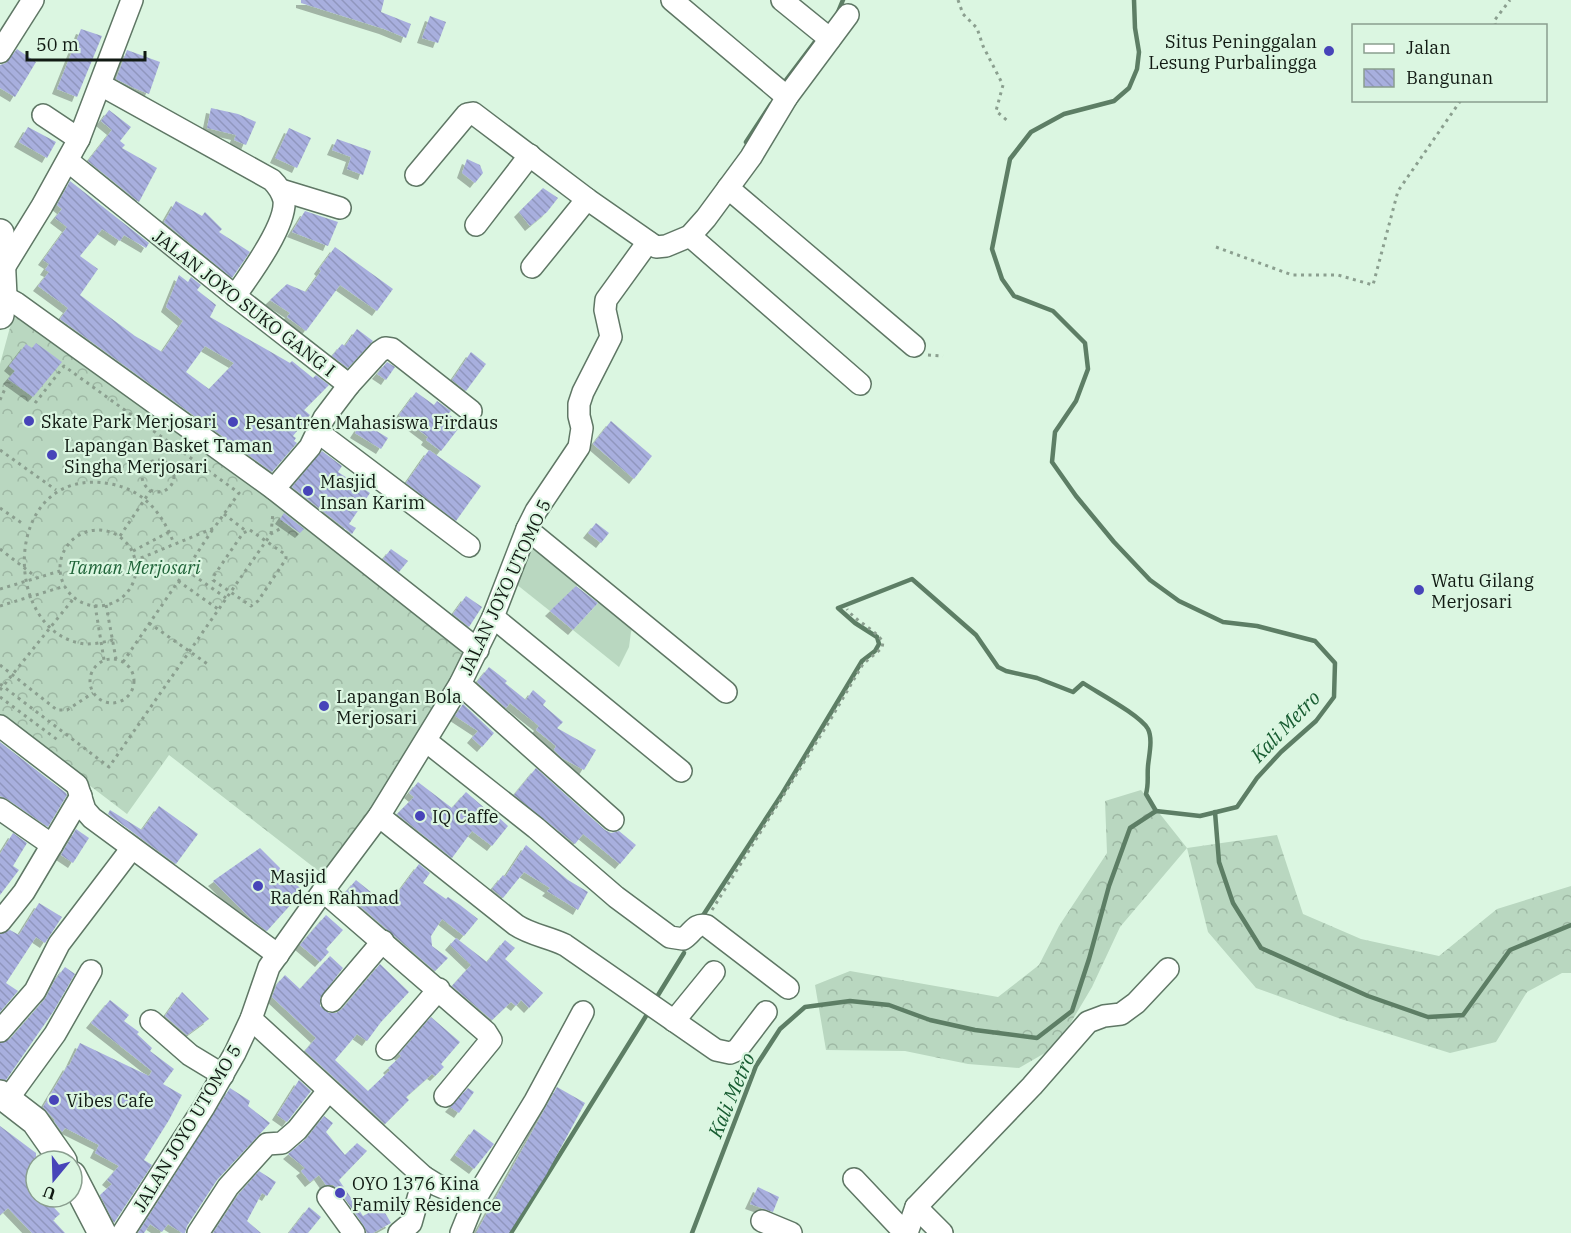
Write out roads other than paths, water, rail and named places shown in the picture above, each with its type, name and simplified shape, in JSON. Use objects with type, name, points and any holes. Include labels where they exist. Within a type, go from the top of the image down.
[{"type":"main road","points":[[0,234],[2,294]]},
{"type":"main road","points":[[3,1097],[35,1121],[55,1149]]},
{"type":"main road","points":[[84,1198],[102,1233]]},
{"type":"street","points":[[0,52],[33,0]]},
{"type":"street","points":[[132,0],[79,139],[42,206],[2,294],[274,489],[472,646]]},
{"type":"street","points":[[672,0],[787,97]]},
{"type":"street","points":[[782,0],[830,39]]},
{"type":"street","points":[[416,175],[470,113],[477,115],[587,199],[648,242],[656,247],[666,246],[690,236],[728,188],[787,97],[848,15]]},
{"type":"street","points":[[101,85],[272,180],[281,190],[284,202],[282,212],[270,243],[235,296]]},
{"type":"street","points":[[43,116],[79,139]]},
{"type":"street","points":[[476,225],[530,155]]},
{"type":"street","name":"JALAN JOYO SUKO GANG I","points":[[68,161],[349,386],[324,418],[310,447],[274,489]]},
{"type":"street","points":[[728,188],[914,346]]},
{"type":"street","points":[[281,190],[340,208]]},
{"type":"street","points":[[532,267],[587,199]]},
{"type":"street","points":[[690,236],[860,384]]},
{"type":"street","name":"JALAN JOYO UTOMO 5","points":[[123,1233],[223,1075],[251,1019],[269,967],[379,816],[460,684],[472,646],[493,617],[527,529],[579,447],[582,428],[579,416],[583,392],[611,337],[605,310],[606,300],[648,242]]},
{"type":"street","points":[[349,386],[379,352],[386,348],[392,349],[471,411]]},
{"type":"street","points":[[318,432],[469,546]]},
{"type":"street","points":[[527,529],[726,692]]},
{"type":"street","points":[[493,617],[681,771]]},
{"type":"street","points":[[460,684],[613,820]]},
{"type":"street","points":[[0,726],[73,781],[77,785],[85,810],[92,818],[278,955]]},
{"type":"street","points":[[426,741],[536,828],[616,897],[670,937],[683,939],[695,927],[703,924],[788,988]]},
{"type":"street","points":[[0,922],[24,892],[81,796]]},
{"type":"street","points":[[0,809],[52,844]]},
{"type":"street","points":[[379,816],[516,925],[565,945],[716,1050],[730,1053],[737,1050],[766,1012]]},
{"type":"street","points":[[0,1031],[35,991],[58,944],[132,848]]},
{"type":"street","points":[[323,891],[439,989],[486,1032],[491,1040],[445,1096]]},
{"type":"street","points":[[332,1001],[383,942]]},
{"type":"street","points":[[854,1179],[906,1233],[916,1207],[1032,1086],[1088,1022],[1121,1014],[1136,1003],[1168,969]]},
{"type":"street","points":[[3,1097],[55,1034],[91,971]]},
{"type":"street","points":[[674,1021],[714,972]]},
{"type":"street","points":[[387,1049],[439,989]]},
{"type":"street","points":[[462,1233],[474,1201],[535,1101],[583,1012]]},
{"type":"street","points":[[251,1019],[424,1177],[474,1201]]},
{"type":"street","points":[[151,1021],[190,1055],[223,1075]]},
{"type":"street","points":[[198,1233],[228,1187],[267,1144],[282,1143],[297,1130],[328,1091]]},
{"type":"street","points":[[399,1233],[411,1223],[424,1177]]},
{"type":"street","points":[[328,1197],[354,1233]]},
{"type":"street","points":[[916,1207],[942,1233]]},
{"type":"street","points":[[762,1221],[790,1233]]},
{"type":"waterway","points":[[838,12],[843,0]]},
{"type":"waterway","name":"Kali Metro","points":[[692,1233],[756,1066],[780,1029],[805,1007],[850,1001],[889,1005],[930,1020],[975,1030],[1037,1038],[1072,1011],[1109,886],[1130,828],[1156,811],[1200,816],[1237,807],[1257,778],[1281,752],[1316,721],[1334,697],[1335,663],[1315,641],[1257,626],[1223,622],[1179,601],[1150,580],[1114,542],[1076,496],[1052,462],[1055,432],[1076,401],[1088,369],[1085,343],[1053,311],[1014,296],[1002,279],[992,249],[1010,159],[1031,132],[1064,114],[1114,101],[1129,88],[1137,69],[1139,52],[1134,0]]},
{"type":"waterway","points":[[786,80],[817,39]]},
{"type":"waterway","points":[[746,142],[771,104]]},
{"type":"waterway","points":[[702,917],[782,794],[862,661],[875,651],[879,644],[877,637],[855,623],[838,608],[912,579],[976,635],[998,667],[1037,678],[1073,692],[1083,683],[1144,723],[1148,729],[1150,742],[1146,794],[1156,811]]},
{"type":"waterway","points":[[1215,812],[1219,862],[1233,903],[1261,948],[1368,996],[1428,1017],[1463,1015],[1510,950],[1571,925]]},
{"type":"waterway","points":[[655,1000],[684,953]]},
{"type":"waterway","points":[[511,1233],[646,1016]]},
{"type":"place","name":"Situs Peninggalan Lesung Purbalingga","points":[[1329,51]]},
{"type":"place","name":"Skate Park Merjosari","points":[[29,421]]},
{"type":"place","name":"Pesantren Mahasiswa Firdaus","points":[[233,422]]},
{"type":"place","name":"Lapangan Basket Taman Singha Merjosari","points":[[52,455]]},
{"type":"place","name":"Masjid Insan Karim","points":[[308,491]]},
{"type":"place","name":"Watu Gilang Merjosari","points":[[1419,590]]},
{"type":"place","name":"Lapangan Bola Merjosari","points":[[324,706]]},
{"type":"place","name":"IQ Caffe","points":[[420,816]]},
{"type":"place","name":"Masjid Raden Rahmad","points":[[258,886]]},
{"type":"place","name":"Vibes Cafe","points":[[54,1100]]},
{"type":"place","name":"OYO 1376 Kina Family Residence","points":[[340,1193]]},
{"type":"park label","name":"Taman Merjosari","points":[[134,567]]}]
